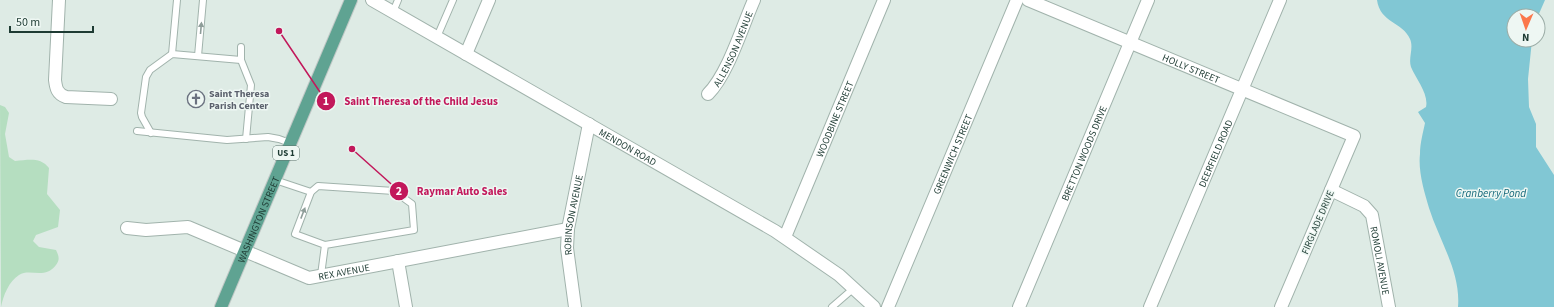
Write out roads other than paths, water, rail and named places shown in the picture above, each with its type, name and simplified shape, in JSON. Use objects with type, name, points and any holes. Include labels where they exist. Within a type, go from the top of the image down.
[{"type":"main road","name":"WASHINGTON STREET","points":[[221,307],[351,0]]},
{"type":"street","points":[[59,0],[55,80],[59,94],[70,97],[112,99]]},
{"type":"street","name":"MENDON ROAD","points":[[372,0],[785,237],[854,288],[874,307]]},
{"type":"street","points":[[466,54],[489,0]]},
{"type":"street","name":"ALLENSON AVENUE","points":[[708,94],[716,85],[723,72],[754,0]]},
{"type":"street","name":"WOODBINE STREET","points":[[785,237],[884,0]]},
{"type":"street","name":"GREENWICH STREET","points":[[888,307],[1017,0]]},
{"type":"street","name":"HOLLY STREET","points":[[1028,0],[1354,136]]},
{"type":"street","name":"BRETTON WOODS DRIVE","points":[[1019,307],[1148,0]]},
{"type":"street","name":"DEERFIELD ROAD","points":[[1150,307],[1280,0]]},
{"type":"street","name":"ROBINSON AVENUE","points":[[575,307],[567,248],[568,229],[589,124]]},
{"type":"street","name":"FIRGLADE DRIVE","points":[[1281,307],[1354,136]]},
{"type":"street","name":"ROMOLI AVENUE","points":[[1331,190],[1364,206],[1372,215],[1389,307]]},
{"type":"street","name":"REX AVENUE","points":[[128,228],[142,230],[188,227],[309,278],[568,229]]},
{"type":"street","points":[[398,261],[406,307]]},
{"type":"lane","points":[[172,54],[177,0]]},
{"type":"lane","points":[[198,56],[203,0]]},
{"type":"lane","points":[[393,12],[398,0]]},
{"type":"lane","points":[[437,37],[453,0]]},
{"type":"lane","points":[[241,47],[241,60],[251,85],[246,139]]},
{"type":"lane","points":[[151,132],[141,113],[146,77],[150,70],[172,54],[241,60]]},
{"type":"lane","points":[[137,131],[228,140],[268,137],[279,139],[290,144]]},
{"type":"lane","points":[[274,180],[311,192]]},
{"type":"lane","points":[[318,186],[394,191],[412,204],[414,230],[325,245],[295,234],[311,192],[318,186]]},
{"type":"lane","points":[[321,275],[325,245]]},
{"type":"lane","points":[[832,307],[854,288]]},
{"type":"water","name":"Cranberry Pond","points":[[1377,0],[1545,0],[1542,8],[1506,8],[1506,48],[1531,48],[1528,79],[1529,107],[1536,124],[1536,147],[1554,175],[1554,307],[1458,307],[1458,294],[1453,269],[1433,220],[1423,188],[1420,150],[1425,123],[1418,112],[1426,107],[1426,97],[1410,64],[1411,42],[1407,33],[1387,18],[1379,8]]},
{"type":"place","name":"Saint Theresa of the Child Jesus","points":[[279,31]]},
{"type":"place","name":"Saint Theresa Parish Center","points":[[196,99]]},
{"type":"place","name":"Raymar Auto Sales","points":[[352,149]]}]
